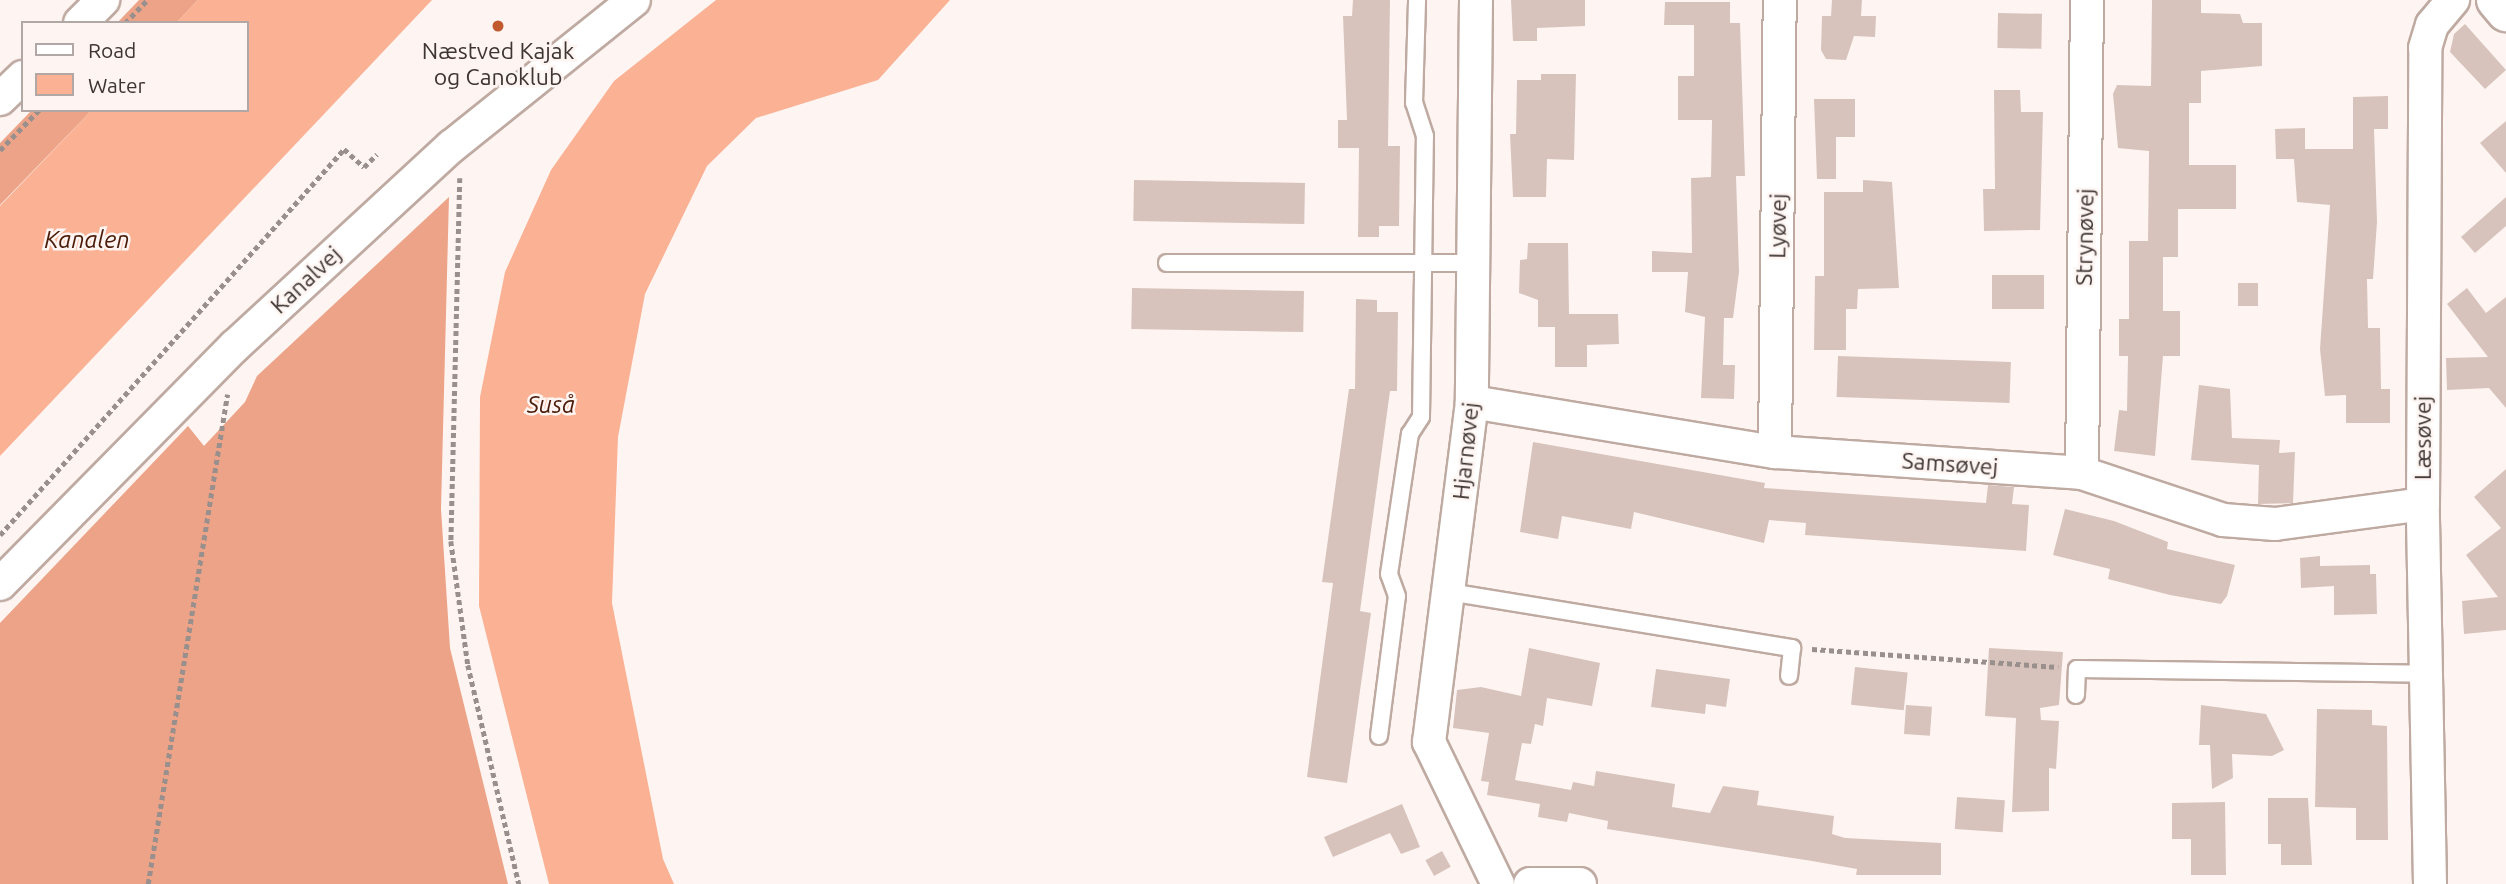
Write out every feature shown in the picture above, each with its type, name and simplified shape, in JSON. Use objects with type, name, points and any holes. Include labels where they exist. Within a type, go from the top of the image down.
[{"type":"street","points":[[82,21],[103,0]]},
{"type":"street","name":"Kanalvej","points":[[0,583],[235,346],[452,146],[634,0]]},
{"type":"street","name":"Hjarnøvej","points":[[1476,0],[1472,402],[1429,742],[1498,884]]},
{"type":"street","name":"Lyøvej","points":[[1775,452],[1780,0]]},
{"type":"street","name":"Strynøvej","points":[[2082,473],[2087,0]]},
{"type":"street","name":"Læsøvej","points":[[2430,884],[2423,504],[2426,48],[2432,25],[2453,0]]},
{"type":"street","points":[[2496,0],[2506,12]]},
{"type":"street","points":[[0,99],[21,79]]},
{"type":"street","name":"Samsøvej","points":[[1472,402],[1775,452],[2082,473],[2223,520],[2275,524],[2423,504]]},
{"type":"street","points":[[1531,884],[1580,884]]},
{"type":"lane","points":[[1379,736],[1397,596],[1390,574],[1410,434],[1421,417],[1425,136],[1413,103],[1417,0]]},
{"type":"lane","points":[[1167,263],[1474,263]]},
{"type":"lane","points":[[1449,592],[1792,648],[1789,676]]},
{"type":"lane","points":[[2076,695],[2077,668],[2426,674]]},
{"type":"path","points":[[127,21],[147,0]]},
{"type":"path","points":[[0,150],[37,112]]},
{"type":"path","points":[[452,146],[461,184],[452,541],[468,665],[519,884]]},
{"type":"path","points":[[0,535],[344,149],[364,167],[377,154]]},
{"type":"path","points":[[148,884],[235,346]]},
{"type":"path","points":[[1792,648],[2077,668]]},
{"type":"shaded area","points":[[139,0],[198,0],[178,21],[119,21]]},
{"type":"shaded area","points":[[30,112],[90,112],[0,205],[0,143]]},
{"type":"shaded area","points":[[449,197],[441,509],[450,648],[508,884],[0,884],[0,623],[188,426],[204,446],[245,402],[257,376]]},
{"type":"water","name":"Kanalen","points":[[198,0],[432,0],[0,456],[0,206],[90,112],[248,112],[248,21],[178,21]]},
{"type":"water","name":"Suså","points":[[716,0],[950,0],[878,80],[756,118],[707,166],[645,294],[618,437],[612,603],[663,859],[674,884],[549,884],[479,606],[480,397],[505,272],[551,170],[614,81]]},
{"type":"building","points":[[1353,0],[1390,0],[1388,146],[1400,146],[1399,226],[1379,226],[1379,237],[1358,237],[1359,148],[1338,148],[1338,120],[1347,120],[1343,16],[1352,16]]},
{"type":"building","points":[[1511,0],[1585,0],[1585,26],[1537,28],[1537,41],[1513,41]]},
{"type":"building","points":[[1832,0],[1862,0],[1861,16],[1876,16],[1875,37],[1854,36],[1846,60],[1826,59],[1821,50],[1822,16],[1831,16]]},
{"type":"building","points":[[2152,0],[2201,0],[2201,13],[2240,14],[2243,23],[2262,23],[2262,66],[2201,71],[2201,103],[2189,103],[2189,165],[2236,165],[2236,209],[2178,209],[2178,257],[2163,257],[2163,311],[2180,311],[2180,356],[2163,356],[2155,456],[2114,451],[2119,410],[2127,411],[2128,356],[2119,356],[2119,319],[2129,319],[2129,241],[2148,241],[2149,151],[2118,148],[2113,94],[2117,85],[2151,86]]},
{"type":"building","points":[[1665,2],[1730,2],[1730,23],[1740,23],[1745,176],[1736,176],[1739,272],[1733,318],[1724,318],[1723,365],[1735,365],[1734,399],[1701,398],[1705,317],[1685,312],[1688,272],[1652,272],[1652,251],[1692,253],[1691,178],[1711,177],[1712,120],[1678,120],[1678,76],[1694,76],[1694,25],[1664,25]]},
{"type":"building","points":[[1998,13],[2042,14],[2041,49],[1997,48]]},
{"type":"building","points":[[2465,24],[2506,70],[2485,89],[2450,52],[2454,34]]},
{"type":"building","points":[[1541,74],[1576,74],[1574,160],[1547,159],[1546,197],[1513,197],[1510,134],[1516,134],[1517,80],[1541,80]]},
{"type":"building","points":[[1994,90],[2020,90],[2021,112],[2043,112],[2040,230],[1984,231],[1983,189],[1995,189]]},
{"type":"building","points":[[2388,96],[2388,129],[2374,129],[2377,222],[2373,279],[2367,279],[2368,328],[2380,328],[2381,389],[2390,389],[2390,423],[2346,423],[2346,395],[2325,396],[2320,349],[2330,205],[2297,202],[2294,159],[2276,159],[2275,129],[2305,128],[2305,149],[2353,149],[2353,97]]},
{"type":"building","points":[[1814,99],[1855,99],[1855,137],[1836,137],[1836,179],[1817,179]]},
{"type":"building","points":[[2506,121],[2506,173],[2480,143]]},
{"type":"building","points":[[1134,180],[1305,183],[1304,224],[1133,221]]},
{"type":"building","points":[[1863,180],[1892,182],[1899,288],[1858,289],[1857,309],[1846,309],[1846,350],[1814,350],[1815,276],[1824,276],[1824,192],[1863,192]]},
{"type":"building","points":[[2506,197],[2506,226],[2475,253],[2461,237]]},
{"type":"building","points":[[1528,243],[1568,243],[1569,314],[1618,314],[1619,344],[1587,345],[1587,367],[1555,367],[1555,327],[1538,327],[1538,300],[1519,293],[1520,260],[1527,259]]},
{"type":"building","points":[[1992,275],[2044,275],[2044,309],[1992,309]]},
{"type":"building","points":[[2238,283],[2258,283],[2258,306],[2238,306]]},
{"type":"building","points":[[1132,288],[1304,291],[1303,332],[1131,329]]},
{"type":"building","points":[[2467,288],[2486,313],[2506,297],[2506,408],[2489,388],[2447,390],[2446,358],[2488,357],[2447,304]]},
{"type":"building","points":[[1356,299],[1377,300],[1377,312],[1398,312],[1397,391],[1390,391],[1360,611],[1371,613],[1347,783],[1307,777],[1333,583],[1322,582],[1349,389],[1355,389]]},
{"type":"building","points":[[1838,356],[2011,362],[2009,403],[1837,397]]},
{"type":"building","points":[[2199,385],[2230,389],[2232,438],[2280,440],[2279,453],[2295,452],[2293,503],[2258,504],[2259,465],[2191,460]]},
{"type":"building","points":[[1533,442],[1765,483],[1764,488],[1986,503],[1988,485],[2014,487],[2012,504],[2029,505],[2026,551],[1805,535],[1806,523],[1769,520],[1764,543],[1634,512],[1631,529],[1562,516],[1558,539],[1520,532]]},
{"type":"building","points":[[2506,469],[2506,630],[2464,634],[2462,601],[2498,597],[2466,555],[2501,528],[2474,497]]},
{"type":"building","points":[[2065,509],[2114,521],[2168,542],[2167,549],[2235,565],[2227,596],[2221,604],[2170,595],[2108,579],[2110,569],[2053,555]]},
{"type":"building","points":[[2320,556],[2320,566],[2370,565],[2370,574],[2376,574],[2377,614],[2334,615],[2334,586],[2301,588],[2300,558]]},
{"type":"building","points":[[1529,648],[1600,663],[1592,706],[1547,698],[1543,726],[1535,724],[1531,744],[1522,743],[1515,780],[1571,790],[1573,782],[1594,786],[1596,771],[1675,784],[1672,807],[1710,813],[1723,786],[1759,791],[1757,805],[1834,816],[1832,834],[1845,838],[1941,843],[1941,875],[1856,875],[1857,869],[1607,829],[1608,821],[1569,813],[1567,822],[1538,817],[1540,804],[1487,795],[1489,782],[1481,781],[1489,733],[1453,728],[1457,690],[1481,687],[1521,696]]},
{"type":"building","points":[[1989,648],[2063,652],[2059,705],[2040,708],[2041,720],[2059,721],[2056,769],[2049,768],[2049,811],[2012,812],[2016,718],[1985,716]]},
{"type":"building","points":[[1855,667],[1908,673],[1904,710],[1851,705]]},
{"type":"building","points":[[1656,669],[1730,679],[1726,707],[1706,704],[1705,714],[1651,707]]},
{"type":"building","points":[[1906,705],[1932,707],[1930,736],[1904,734]]},
{"type":"building","points":[[2201,705],[2266,714],[2284,750],[2272,756],[2232,754],[2233,778],[2212,789],[2210,745],[2199,745]]},
{"type":"building","points":[[2317,709],[2372,710],[2372,725],[2387,726],[2388,840],[2356,840],[2356,808],[2315,807]]},
{"type":"building","points":[[1957,797],[2005,800],[2003,832],[1955,829]]},
{"type":"building","points":[[2268,798],[2308,798],[2312,865],[2281,865],[2281,844],[2268,844]]},
{"type":"building","points":[[2225,802],[2226,875],[2191,875],[2191,839],[2172,839],[2172,803]]},
{"type":"building","points":[[1402,804],[1420,847],[1401,854],[1390,833],[1333,857],[1324,837]]},
{"type":"building","points":[[1442,851],[1451,867],[1434,876],[1425,860]]},
{"type":"place","name":"Næstved Kajak og Canoklub","points":[[498,26]]}]
